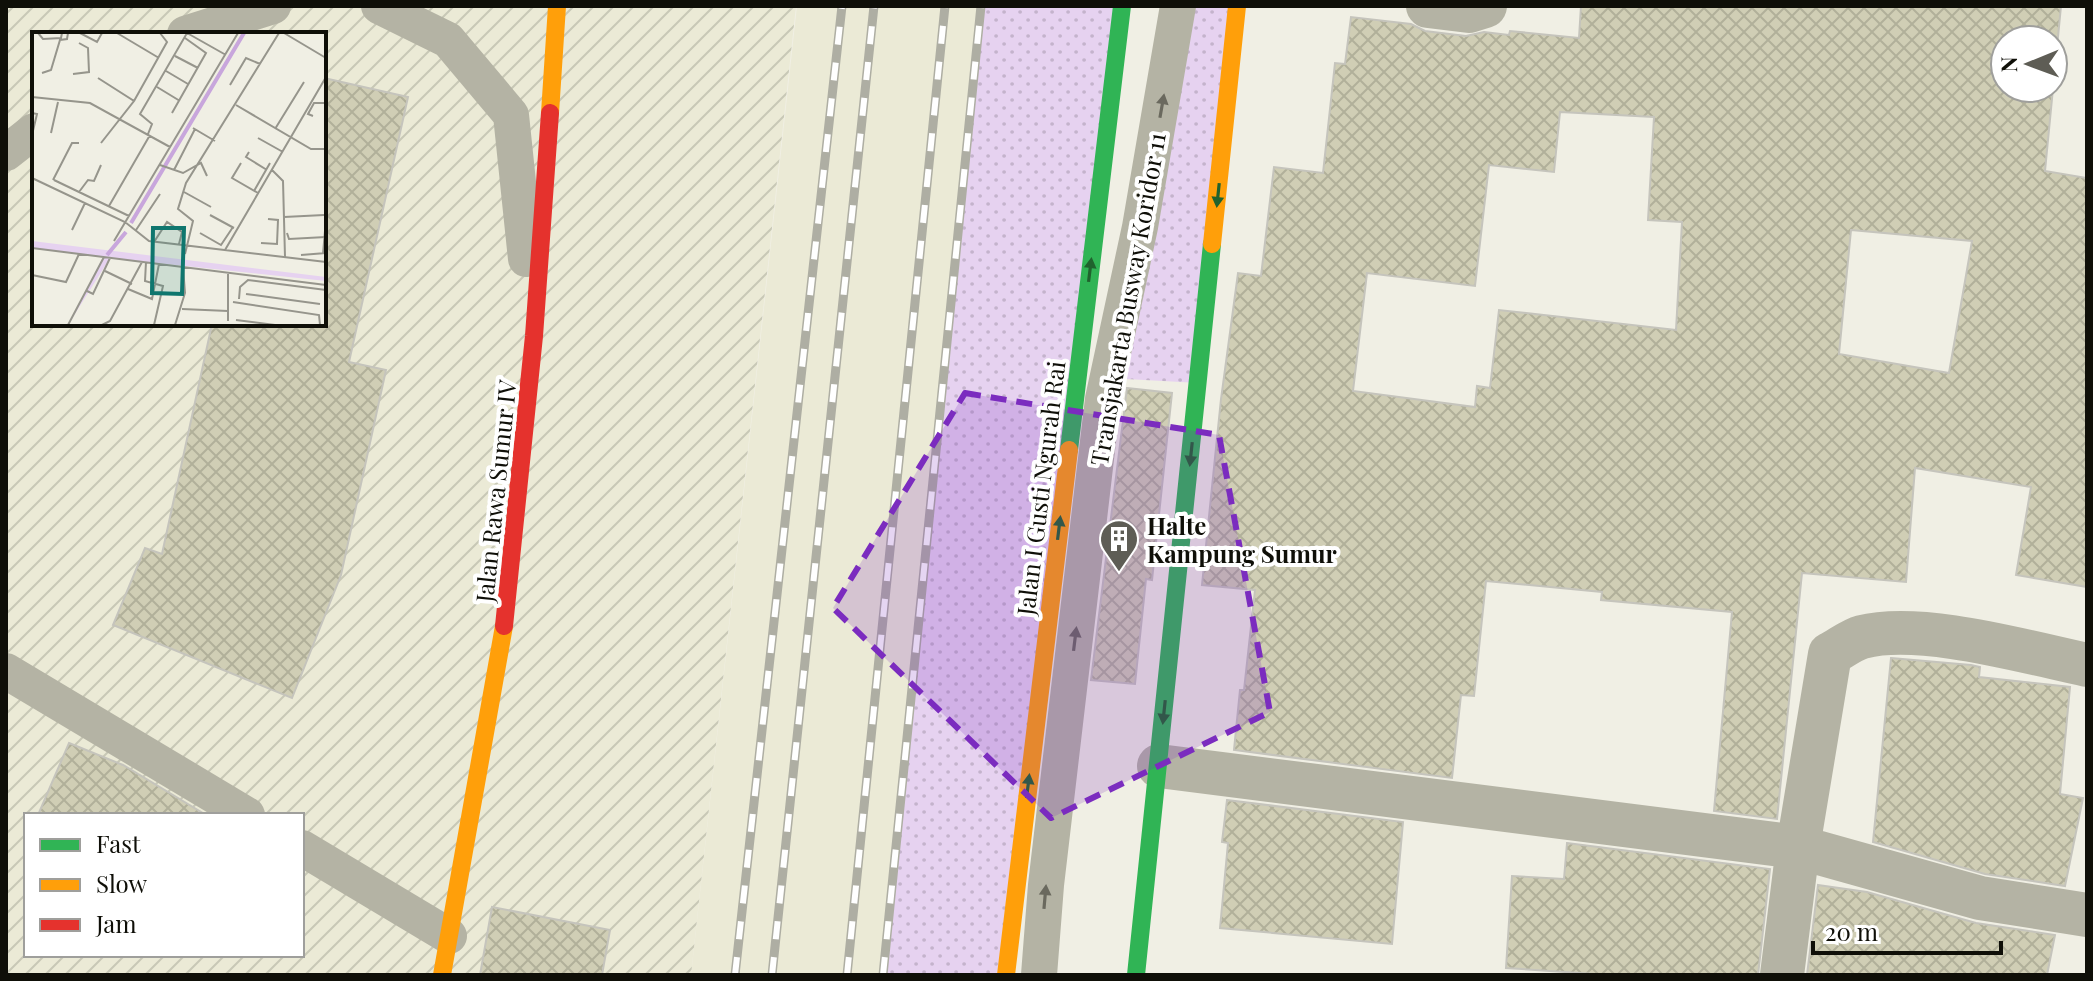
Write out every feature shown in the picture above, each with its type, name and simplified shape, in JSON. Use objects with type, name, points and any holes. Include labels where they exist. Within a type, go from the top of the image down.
[{"type":"main road","name":"Jalan Rawa Sumur IV","points":[[442,975],[507,611],[534,336],[557,6]]},
{"type":"main road","name":"Jalan I Gusti Ngurah Rai","points":[[1006,975],[1122,6]]},
{"type":"main road","points":[[1136,975],[1237,6]]},
{"type":"street","points":[[1428,6],[1469,11],[1485,6]]},
{"type":"street","points":[[1782,975],[1798,847],[1830,654],[1860,637],[1900,631],[1988,643],[2087,665]]},
{"type":"street","points":[[1159,766],[1798,847],[1980,898],[2087,915]]},
{"type":"lane","points":[[191,32],[273,6]]},
{"type":"lane","points":[[379,6],[448,40],[511,115],[534,336]]},
{"type":"lane","name":"Transjakarta Busway Koridor 11","points":[[1039,975],[1046,885],[1103,399],[1140,227],[1178,6]]},
{"type":"lane","points":[[6,153],[32,133]]},
{"type":"lane","points":[[6,671],[244,813]]},
{"type":"lane","points":[[304,849],[449,936]]},
{"type":"highlighted area","points":[[965,393],[1219,435],[1270,712],[1051,818],[833,608]]},
{"type":"shaded area","points":[[6,6],[796,6],[691,975],[6,975]]},
{"type":"shaded area","points":[[797,6],[982,6],[883,975],[691,975]]},
{"type":"shaded area","points":[[981,6],[1122,6],[1008,975],[883,975]]},
{"type":"shaded area","points":[[1178,6],[1238,6],[1199,383],[1108,378]]},
{"type":"building","points":[[1581,6],[2061,6],[2059,24],[1989,24],[1989,104],[2051,104],[2045,171],[2087,178],[2087,587],[2016,575],[2031,487],[1915,468],[1906,582],[1802,573],[1777,819],[1714,811],[1732,612],[1601,600],[1602,592],[1486,581],[1474,696],[1461,695],[1452,778],[1234,750],[1255,590],[1202,585],[1221,399],[1238,273],[1261,276],[1274,167],[1323,173],[1335,63],[1345,64],[1351,17],[1411,24],[1425,31],[1466,36],[1484,32],[1509,35],[1510,31],[1579,38]],"holes":[[[1560,112],[1654,117],[1648,220],[1682,222],[1676,330],[1499,310],[1490,388],[1477,386],[1475,407],[1353,391],[1367,273],[1475,286],[1489,165],[1554,172]],[[1851,230],[1972,241],[1949,373],[1839,354]]]},
{"type":"building","points":[[326,78],[408,97],[349,362],[386,370],[341,575],[292,698],[113,625],[145,548],[162,554],[212,326],[326,326]]},
{"type":"building","points":[[1127,388],[1172,393],[1152,580],[1146,579],[1135,684],[1091,680]]},
{"type":"building","points":[[1891,658],[1971,665],[1980,667],[1979,677],[2070,687],[2060,794],[2083,798],[2065,886],[1985,874],[1873,842]]},
{"type":"building","points":[[69,743],[123,765],[203,813],[39,813]]},
{"type":"building","points":[[1227,800],[1403,822],[1392,944],[1220,928],[1228,843],[1222,842]]},
{"type":"building","points":[[1567,843],[1770,869],[1758,975],[1609,975],[1506,968],[1512,876],[1564,879]]},
{"type":"building","points":[[1818,885],[1867,892],[1976,923],[2055,935],[2047,975],[1807,975]]},
{"type":"building","points":[[492,907],[610,930],[602,975],[480,975]]},
{"type":"railway","points":[[735,975],[842,6]]},
{"type":"railway","points":[[772,975],[874,6]]},
{"type":"railway","points":[[847,975],[945,6]]},
{"type":"railway","points":[[883,975],[981,6]]},
{"type":"traffic: fast","points":[[1069,450],[1122,6]]},
{"type":"traffic: fast","points":[[1136,975],[1212,244]]},
{"type":"traffic: slow","points":[[550,113],[557,6]]},
{"type":"traffic: slow","points":[[1212,244],[1237,6]]},
{"type":"traffic: slow","points":[[1006,975],[1069,450]]},
{"type":"traffic: slow","points":[[442,975],[504,626]]},
{"type":"traffic: jam","points":[[504,626],[534,336],[550,113]]},
{"type":"place","name":"Halte Kampung Sumur","points":[[1119,573]]}]
